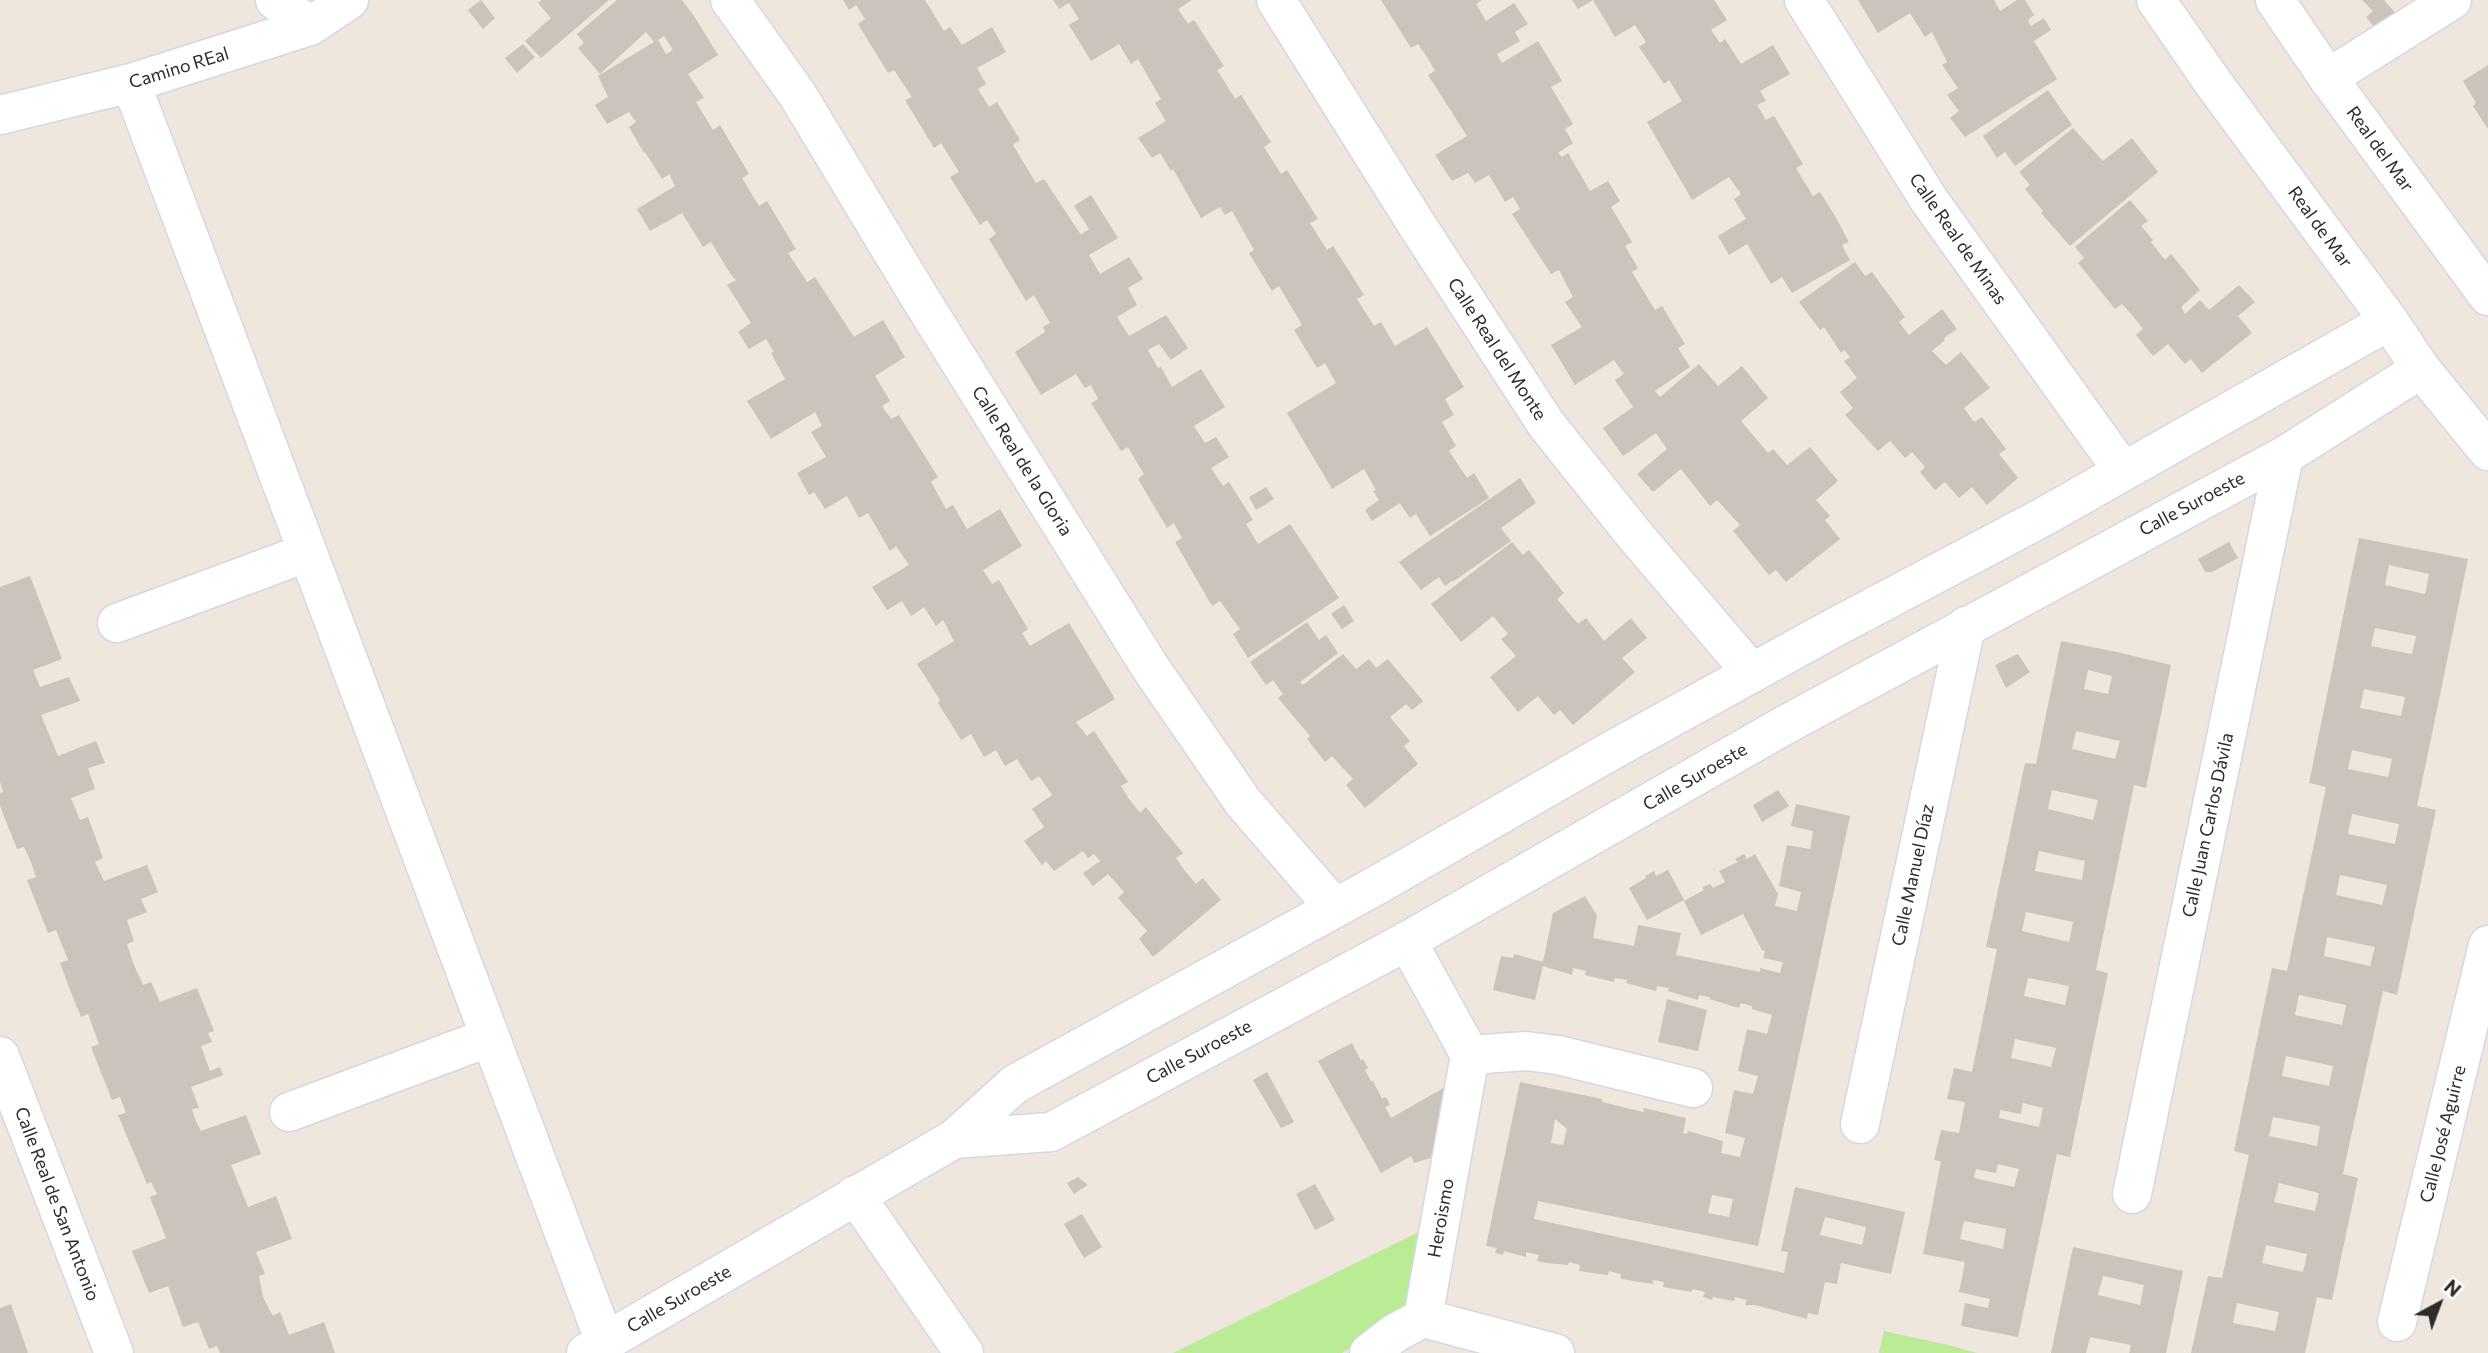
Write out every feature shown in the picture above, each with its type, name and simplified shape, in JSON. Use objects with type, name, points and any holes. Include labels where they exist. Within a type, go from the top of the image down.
[{"type":"street","points":[[275,0],[310,26]]},
{"type":"street","name":"Camino REal","points":[[0,115],[131,83],[310,26],[349,0]]},
{"type":"street","name":"Calle Real de la Gloria","points":[[730,0],[797,94],[920,298],[1150,667],[1243,802],[1334,907]]},
{"type":"street","name":"Calle Real del Monte","points":[[1276,0],[1416,225],[1546,424],[1633,533],[1752,673]]},
{"type":"street","name":"Calle Real de Minas","points":[[1804,0],[1929,200],[2123,471]]},
{"type":"street","name":"Real de Mar","points":[[2156,0],[2421,369],[2488,450]]},
{"type":"street","name":"Real del Mar","points":[[2275,0],[2328,78],[2488,296]]},
{"type":"street","points":[[2328,78],[2452,0]]},
{"type":"street","points":[[131,83],[490,1037],[596,1348]]},
{"type":"street","name":"Calle Suroeste","points":[[596,1348],[954,1139],[1016,1084],[1752,673],[2043,517],[2389,321]]},
{"type":"street","name":"Calle Suroeste","points":[[954,1139],[1051,1132],[1407,941],[1773,732],[1966,626],[2284,456],[2421,369]]},
{"type":"street","name":"Calle Juan Carlos Dávila","points":[[2133,1194],[2284,456]]},
{"type":"street","points":[[117,623],[306,553]]},
{"type":"street","name":"Calle Manuel Díaz","points":[[1860,1124],[1966,626]]},
{"type":"street","points":[[1407,941],[1470,1055],[1526,1051],[1558,1055],[1693,1088]]},
{"type":"street","name":"Calle José Aguirre","points":[[2398,1322],[2488,945]]},
{"type":"street","points":[[289,1112],[490,1037]]},
{"type":"street","name":"Heroismo","points":[[1423,1318],[1470,1055]]},
{"type":"street","name":"Calle Real de San Antonio","points":[[0,1056],[114,1353]]},
{"type":"street","points":[[855,1195],[964,1353]]},
{"type":"street","points":[[1370,1353],[1395,1333],[1423,1318],[1555,1353]]},
{"type":"green space","points":[[1441,1221],[1427,1298],[1342,1353],[1173,1353]]},
{"type":"green space","points":[[1884,1331],[1948,1345],[1977,1353],[1879,1353]]},
{"type":"building","points":[[481,0],[495,18],[483,29],[468,10]]},
{"type":"building","points":[[542,0],[609,0],[541,58],[525,41],[551,18],[538,3]]},
{"type":"building","points":[[617,0],[682,0],[694,16],[718,55],[688,74],[704,98],[696,102],[713,130],[720,125],[749,174],[742,178],[759,206],[767,201],[796,249],[788,253],[807,282],[815,277],[854,337],[883,320],[905,357],[875,376],[890,401],[882,406],[891,419],[899,415],[938,477],[931,482],[946,509],[953,505],[967,529],[1000,509],[1022,546],[983,570],[992,584],[999,580],[1028,629],[1022,633],[1030,646],[1069,623],[1115,699],[1076,722],[1087,736],[1094,731],[1128,782],[1121,786],[1129,799],[1140,813],[1146,807],[1183,853],[1176,858],[1185,871],[1196,884],[1203,878],[1221,900],[1153,957],[1139,939],[1147,931],[1118,898],[1124,892],[1108,874],[1093,886],[1083,873],[1100,861],[1094,854],[1088,858],[1083,851],[1054,871],[1046,861],[1042,865],[1024,841],[1044,827],[1032,809],[1052,795],[1039,776],[1031,781],[1017,759],[1005,766],[996,750],[984,757],[971,734],[961,740],[917,664],[954,641],[943,620],[936,626],[924,607],[911,616],[902,601],[887,610],[872,587],[909,565],[896,546],[890,551],[868,513],[859,518],[847,496],[825,509],[814,492],[809,495],[797,473],[826,457],[811,432],[822,426],[815,412],[771,439],[747,401],[785,379],[766,339],[749,349],[738,332],[751,323],[727,285],[736,280],[711,242],[703,247],[682,213],[650,231],[637,209],[675,186],[669,174],[662,179],[644,153],[629,127],[636,122],[629,112],[607,124],[595,105],[608,97],[598,76],[654,42],[646,32],[600,74],[578,48],[584,43],[577,34]],"holes":[[[664,36],[673,50],[666,54],[658,40]]]},
{"type":"building","points":[[843,0],[925,0],[944,31],[950,27],[962,45],[992,27],[1006,52],[977,68],[986,84],[978,89],[989,107],[997,102],[1020,140],[1013,145],[1036,183],[1044,179],[1081,235],[1089,229],[1074,206],[1091,195],[1118,238],[1089,255],[1100,274],[1129,257],[1143,279],[1128,288],[1137,305],[1117,317],[1129,336],[1166,315],[1188,348],[1171,360],[1159,344],[1148,350],[1158,368],[1161,367],[1172,387],[1201,369],[1225,407],[1194,426],[1205,443],[1216,437],[1229,457],[1211,468],[1223,486],[1229,482],[1253,520],[1246,524],[1258,544],[1290,524],[1339,598],[1248,658],[1233,634],[1240,629],[1220,601],[1212,606],[1175,542],[1182,538],[1174,523],[1167,528],[1138,479],[1144,474],[1128,447],[1121,451],[1091,403],[1098,399],[1091,385],[1085,388],[1076,374],[1041,395],[1015,352],[1045,332],[1043,327],[1050,323],[1034,295],[1026,301],[989,239],[996,234],[987,220],[980,225],[950,177],[959,172],[941,143],[934,148],[905,100],[912,97],[894,70],[888,73],[858,24],[865,19],[856,5],[849,10]]},
{"type":"building","points":[[1053,0],[1192,0],[1178,9],[1188,24],[1194,20],[1224,66],[1217,70],[1235,99],[1241,95],[1271,142],[1264,147],[1281,174],[1287,170],[1318,219],[1310,223],[1327,250],[1333,246],[1364,295],[1357,299],[1374,326],[1381,322],[1395,346],[1427,327],[1464,387],[1445,399],[1454,415],[1442,422],[1456,446],[1449,451],[1467,478],[1474,473],[1489,498],[1430,536],[1416,514],[1410,518],[1400,503],[1372,521],[1365,510],[1379,500],[1364,469],[1332,489],[1287,413],[1336,383],[1325,363],[1317,368],[1294,330],[1302,325],[1279,286],[1272,291],[1249,253],[1254,250],[1232,211],[1225,215],[1220,207],[1201,218],[1173,169],[1171,171],[1160,153],[1152,158],[1138,138],[1166,121],[1155,103],[1161,99],[1138,59],[1131,64],[1119,44],[1091,61],[1069,25],[1079,19],[1069,3],[1059,9]]},
{"type":"building","points":[[1381,0],[1482,0],[1476,4],[1486,21],[1514,3],[1528,24],[1515,32],[1520,41],[1497,54],[1502,63],[1538,41],[1562,81],[1551,87],[1573,124],[1565,129],[1573,143],[1558,153],[1562,157],[1568,153],[1590,191],[1608,181],[1620,201],[1611,207],[1632,242],[1625,246],[1638,268],[1632,272],[1655,310],[1662,306],[1685,344],[1678,348],[1690,367],[1655,391],[1660,397],[1699,364],[1718,386],[1742,366],[1768,398],[1741,421],[1768,453],[1773,449],[1787,465],[1810,447],[1838,481],[1816,500],[1830,516],[1825,520],[1840,539],[1786,582],[1776,570],[1769,575],[1733,531],[1740,525],[1717,500],[1710,506],[1681,469],[1653,492],[1637,474],[1667,449],[1656,433],[1623,456],[1603,428],[1633,407],[1615,380],[1624,374],[1614,360],[1575,385],[1551,345],[1582,327],[1565,302],[1573,297],[1559,270],[1551,274],[1512,214],[1520,209],[1513,197],[1505,202],[1489,175],[1475,183],[1468,173],[1452,181],[1435,155],[1467,136],[1428,75],[1435,71],[1427,57],[1418,44],[1411,48]]},
{"type":"building","points":[[1572,0],[1593,0],[1578,9]]},
{"type":"building","points":[[1593,0],[1714,0],[1727,20],[1711,30],[1720,43],[1725,39],[1741,64],[1773,45],[1790,74],[1760,91],[1766,101],[1757,105],[1766,120],[1774,116],[1803,164],[1796,168],[1805,183],[1813,196],[1820,192],[1835,216],[1849,242],[1842,245],[1850,260],[1792,293],[1782,277],[1771,284],[1747,244],[1729,255],[1718,236],[1746,219],[1734,199],[1741,194],[1729,177],[1692,200],[1647,122],[1682,101],[1669,80],[1664,84],[1639,47],[1646,42],[1635,25],[1615,37]]},
{"type":"building","points":[[1858,0],[1994,0],[2000,11],[2017,0],[2025,0],[2034,15],[2028,20],[2031,26],[2044,18],[2051,30],[2034,41],[2057,79],[1965,137],[1950,118],[1959,111],[1947,95],[1958,88],[1942,65],[1947,62],[1932,32],[1925,37],[1910,13],[1878,33]]},
{"type":"building","points":[[2362,0],[2384,0],[2399,17],[2379,33],[2366,17],[2373,11]]},
{"type":"building","points":[[523,44],[535,57],[517,73],[505,58]]},
{"type":"building","points":[[2488,65],[2488,129],[2473,106],[2476,103],[2463,81]]},
{"type":"building","points":[[2048,90],[2072,125],[2015,166],[2005,152],[1997,158],[1983,136]]},
{"type":"building","points":[[2073,128],[2103,161],[2132,138],[2158,172],[2070,246],[2041,213],[2043,211],[2025,189],[2030,185],[2019,172]]},
{"type":"building","points":[[2130,200],[2148,221],[2141,226],[2165,260],[2171,254],[2200,290],[2181,307],[2185,314],[2200,300],[2209,310],[2239,285],[2255,302],[2238,316],[2252,333],[2202,373],[2191,359],[2185,364],[2168,344],[2153,356],[2136,335],[2143,329],[2133,316],[2122,304],[2115,309],[2078,263],[2084,258],[2075,247]]},
{"type":"building","points":[[1855,262],[1865,276],[1872,272],[1905,317],[1899,322],[1909,335],[1942,309],[1957,329],[1932,351],[1946,365],[1961,352],[1990,388],[1964,408],[1974,422],[1982,417],[2006,449],[1999,454],[2018,478],[1987,505],[1972,487],[1959,498],[1945,482],[1935,490],[1920,472],[1925,467],[1912,452],[1905,458],[1890,441],[1878,451],[1845,415],[1853,408],[1840,392],[1857,378],[1844,361],[1850,357],[1844,350],[1841,353],[1824,327],[1820,330],[1799,302]]},
{"type":"building","points":[[1520,478],[1536,503],[1501,528],[1511,541],[1445,586],[1439,577],[1421,590],[1399,562]]},
{"type":"building","points":[[1266,487],[1274,499],[1256,510],[1249,497]]},
{"type":"building","points":[[2359,538],[2468,559],[2417,806],[2436,810],[2397,995],[2383,991],[2345,1164],[2343,1174],[2358,1178],[2332,1300],[2317,1297],[2305,1353],[2191,1353],[2208,1276],[2222,1278],[2249,1155],[2234,1151],[2272,968],[2287,971],[2324,797],[2326,787],[2309,783]],"holes":[[[2389,565],[2429,574],[2425,594],[2385,585]],[[2375,628],[2416,636],[2412,654],[2371,646]],[[2364,689],[2405,697],[2401,716],[2360,708]],[[2352,750],[2392,759],[2388,777],[2348,769]],[[2352,814],[2399,824],[2395,844],[2348,834]],[[2340,875],[2387,885],[2382,905],[2336,895]],[[2327,937],[2375,947],[2370,966],[2324,956]],[[2299,995],[2346,1005],[2342,1025],[2295,1015]],[[2286,1056],[2333,1066],[2329,1086],[2282,1076]],[[2273,1117],[2320,1126],[2317,1146],[2269,1136]],[[2279,1183],[2319,1193],[2315,1211],[2274,1202]],[[2266,1245],[2307,1254],[2303,1272],[2262,1263]],[[2237,1303],[2279,1312],[2275,1331],[2233,1323]]]},
{"type":"building","points":[[1512,542],[1523,555],[1529,550],[1564,593],[1557,599],[1578,624],[1586,618],[1604,641],[1631,618],[1647,638],[1622,658],[1635,672],[1573,725],[1560,710],[1554,715],[1538,696],[1518,712],[1490,677],[1516,656],[1501,639],[1508,634],[1493,616],[1461,642],[1431,604]]},
{"type":"building","points":[[2229,542],[2238,558],[2212,572],[2205,572],[2198,559]]},
{"type":"building","points":[[30,576],[62,659],[33,670],[40,687],[69,677],[80,701],[41,715],[58,756],[96,741],[105,763],[88,768],[95,789],[71,798],[80,820],[88,817],[103,858],[95,862],[104,881],[147,865],[158,892],[141,899],[147,912],[127,920],[134,941],[127,944],[134,965],[143,985],[151,982],[160,1002],[197,988],[214,1031],[208,1033],[212,1042],[201,1046],[210,1071],[220,1067],[223,1075],[191,1087],[199,1108],[192,1109],[195,1119],[201,1131],[246,1115],[261,1154],[231,1165],[248,1207],[276,1196],[292,1239],[256,1252],[265,1274],[259,1276],[263,1297],[273,1316],[280,1312],[289,1335],[324,1322],[335,1353],[220,1353],[217,1346],[209,1349],[198,1322],[183,1327],[168,1286],[149,1293],[132,1251],[166,1238],[150,1197],[157,1194],[151,1182],[147,1184],[118,1115],[126,1113],[120,1097],[112,1100],[91,1047],[99,1044],[88,1014],[81,1017],[70,990],[60,963],[68,960],[56,930],[48,933],[27,880],[36,877],[31,862],[24,847],[17,849],[0,806],[0,793],[3,792],[0,782],[0,587]]},
{"type":"building","points":[[1344,605],[1354,621],[1342,629],[1331,614]]},
{"type":"building","points":[[1307,622],[1319,640],[1326,635],[1338,653],[1300,682],[1303,685],[1343,654],[1356,669],[1369,659],[1376,668],[1388,659],[1423,701],[1412,710],[1406,704],[1390,717],[1410,741],[1404,746],[1418,764],[1365,808],[1346,785],[1353,779],[1332,756],[1325,762],[1307,739],[1310,736],[1278,698],[1283,694],[1273,680],[1266,685],[1250,662]]},
{"type":"building","points":[[2061,641],[2171,665],[2146,788],[2134,785],[2096,970],[2108,973],[2070,1157],[2057,1154],[2018,1337],[1961,1326],[1965,1303],[1988,1308],[1990,1299],[1959,1292],[1965,1262],[1923,1254],[1941,1161],[1934,1160],[1941,1130],[1959,1133],[1965,1102],[1947,1099],[1954,1068],[1972,1072],[1997,949],[1986,947],[2025,763],[2036,764]],"holes":[[[2088,670],[2112,676],[2108,694],[2084,689]],[[2076,731],[2120,741],[2115,759],[2072,749]],[[2052,790],[2098,800],[2093,820],[2048,809]],[[2039,851],[2085,861],[2082,880],[2035,871]],[[2026,912],[2073,922],[2069,942],[2022,931]],[[2028,978],[2069,986],[2065,1005],[2024,996]],[[2015,1039],[2056,1048],[2051,1067],[2011,1058]],[[2023,1103],[2043,1108],[2039,1127],[1999,1118],[2000,1110],[2021,1114]],[[1998,1164],[2019,1169],[2014,1187],[1974,1178],[1976,1169],[1996,1173]],[[1964,1221],[2006,1229],[2003,1249],[1960,1239]]]},
{"type":"building","points":[[2018,654],[2030,672],[2006,688],[1995,665]]},
{"type":"building","points":[[1778,790],[1789,806],[1762,822],[1753,805]]},
{"type":"building","points":[[1796,804],[1850,816],[1758,1246],[1538,1201],[1534,1219],[1784,1273],[1788,1252],[1781,1251],[1795,1187],[1905,1212],[1891,1274],[1841,1263],[1837,1284],[1825,1282],[1818,1315],[1808,1313],[1807,1319],[1755,1305],[1745,1305],[1747,1300],[1735,1297],[1734,1301],[1713,1297],[1712,1300],[1703,1297],[1705,1292],[1663,1287],[1664,1282],[1653,1280],[1653,1284],[1621,1279],[1621,1274],[1609,1271],[1608,1275],[1579,1271],[1580,1265],[1569,1262],[1568,1265],[1537,1261],[1539,1255],[1526,1252],[1526,1257],[1504,1251],[1503,1255],[1495,1253],[1497,1248],[1486,1246],[1520,1082],[1602,1099],[1602,1102],[1643,1112],[1644,1108],[1686,1118],[1683,1133],[1687,1134],[1688,1131],[1723,1141],[1721,1153],[1740,1157],[1745,1138],[1725,1133],[1734,1090],[1753,1094],[1758,1076],[1738,1071],[1747,1029],[1767,1034],[1772,1015],[1741,1003],[1739,1008],[1709,999],[1710,997],[1699,995],[1698,1000],[1668,991],[1669,988],[1657,986],[1656,991],[1626,983],[1627,980],[1615,978],[1614,982],[1585,975],[1586,971],[1573,968],[1572,975],[1543,966],[1535,1000],[1493,990],[1501,956],[1513,958],[1514,954],[1543,962],[1553,913],[1585,896],[1597,916],[1593,938],[1634,946],[1638,925],[1681,933],[1676,955],[1760,972],[1760,968],[1780,973],[1783,962],[1763,958],[1765,951],[1743,914],[1701,935],[1684,901],[1704,890],[1702,887],[1710,884],[1713,888],[1725,882],[1719,871],[1738,862],[1735,859],[1744,854],[1747,859],[1755,854],[1778,894],[1775,906],[1797,911],[1801,892],[1779,886],[1787,845],[1810,849],[1813,831],[1791,826]],"holes":[[[1555,1119],[1567,1129],[1563,1145],[1551,1143]],[[1712,1195],[1733,1199],[1729,1217],[1708,1213]],[[1825,1217],[1866,1227],[1862,1245],[1820,1235]]]},
{"type":"building","points":[[1668,870],[1684,900],[1647,920],[1629,888],[1654,871],[1656,876]]},
{"type":"building","points":[[1667,999],[1707,1010],[1698,1051],[1658,1042]]},
{"type":"building","points":[[1352,1043],[1361,1061],[1363,1059],[1368,1068],[1365,1070],[1382,1099],[1386,1097],[1390,1105],[1385,1107],[1391,1118],[1447,1086],[1434,1157],[1414,1163],[1411,1156],[1381,1173],[1318,1061]]},
{"type":"building","points":[[1267,1072],[1294,1122],[1281,1128],[1253,1080]]},
{"type":"building","points":[[1078,1177],[1088,1185],[1074,1194],[1067,1183]]},
{"type":"building","points":[[1315,1184],[1335,1220],[1315,1230],[1296,1194]]},
{"type":"building","points":[[1082,1214],[1102,1247],[1084,1258],[1064,1224]]},
{"type":"building","points":[[2073,1247],[2183,1271],[2166,1353],[2129,1353],[2131,1345],[2090,1337],[2086,1353],[2051,1353]],"holes":[[[2103,1276],[2144,1285],[2140,1305],[2098,1295]]]},
{"type":"building","points":[[11,1304],[28,1353],[0,1353],[0,1308]]}]
